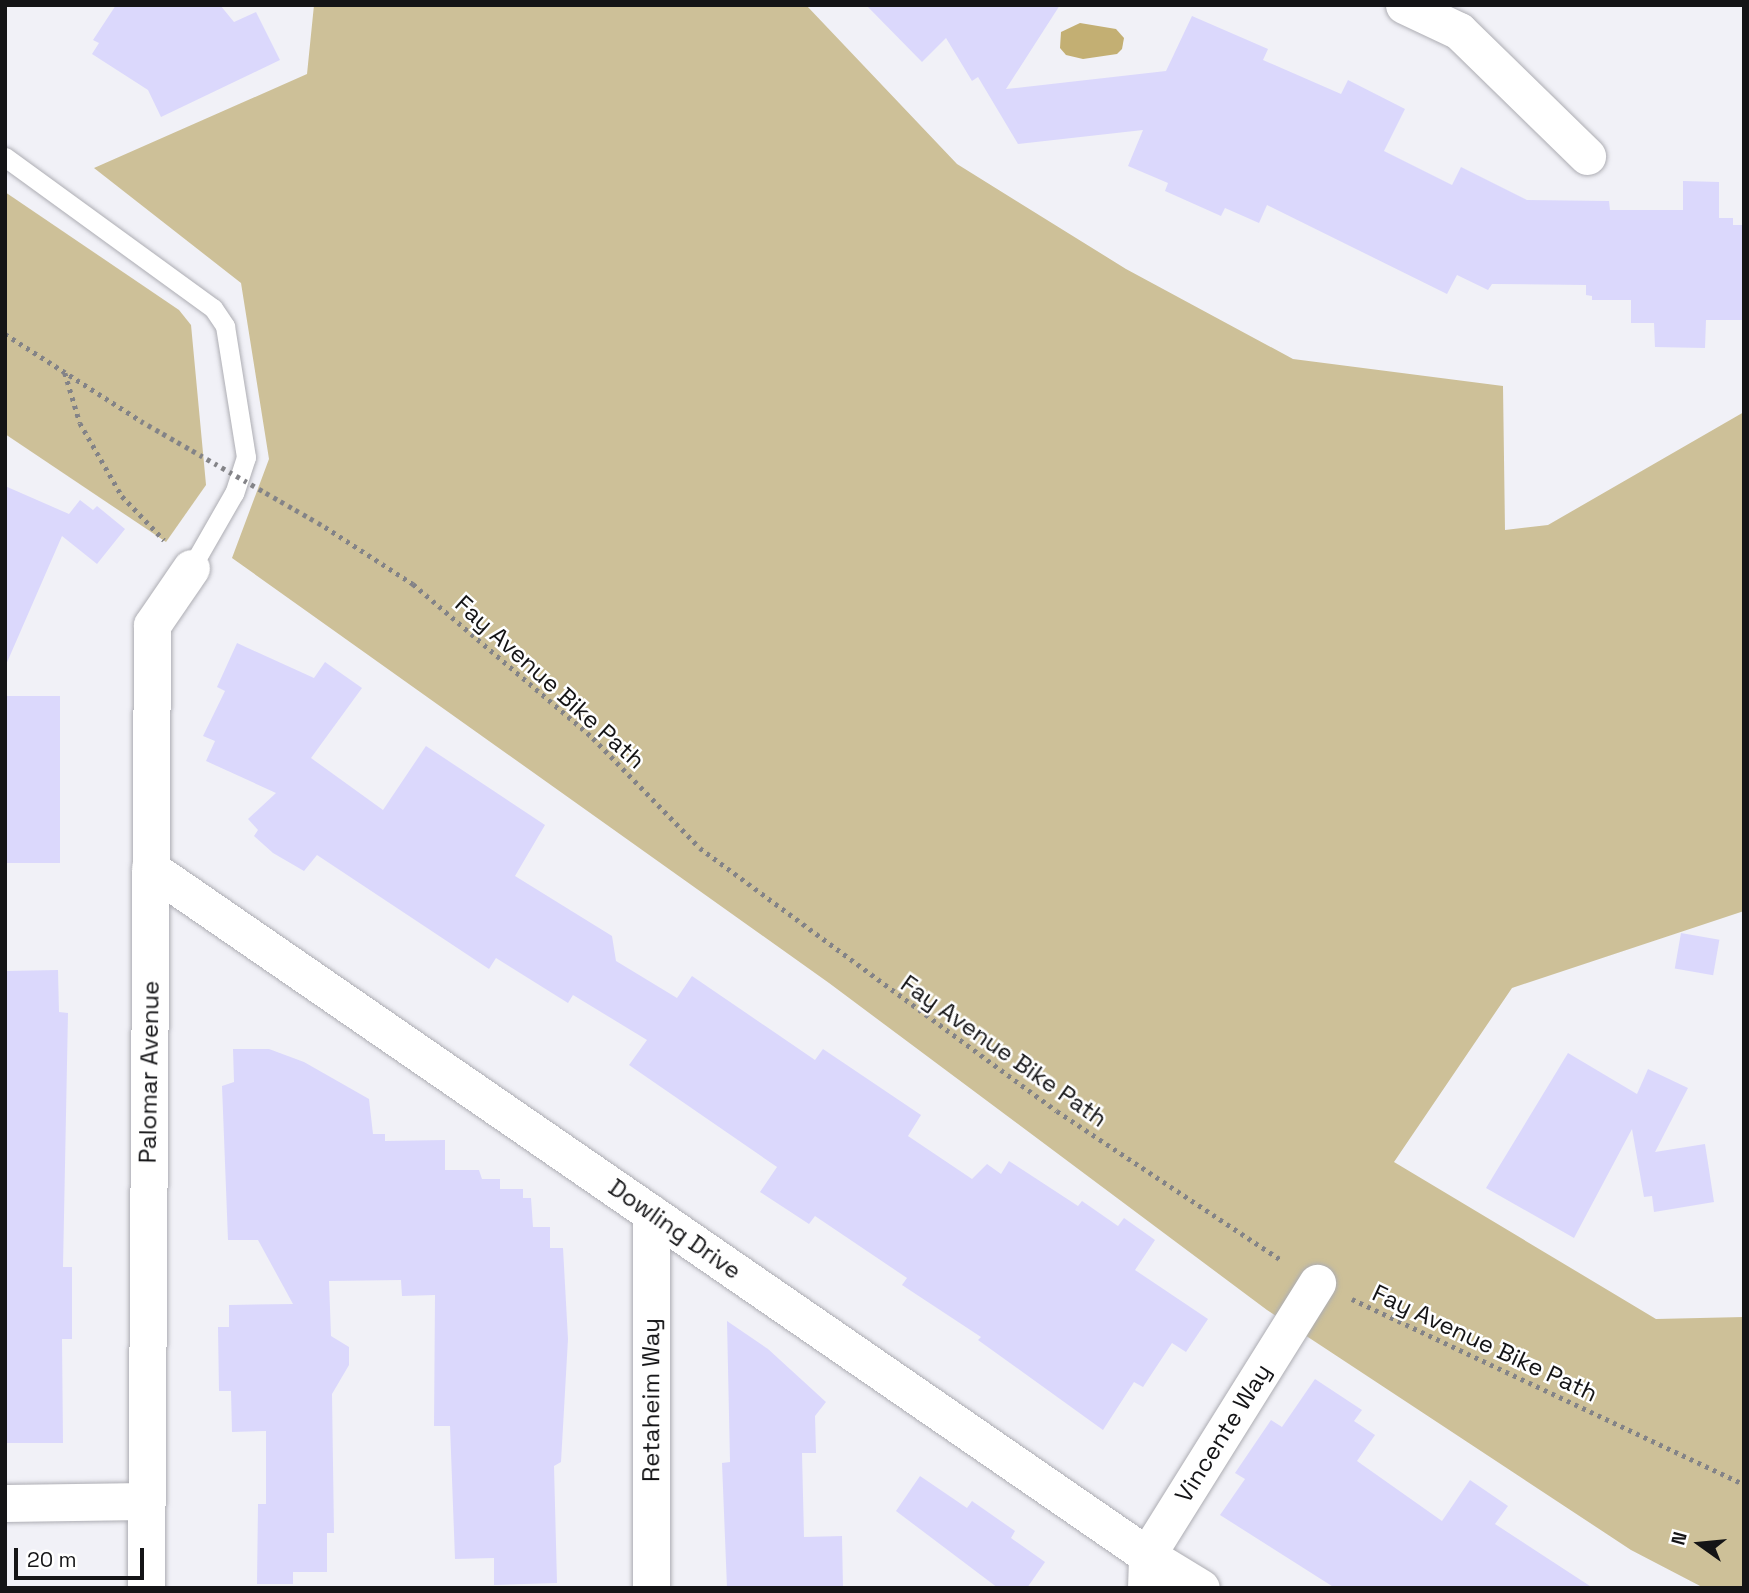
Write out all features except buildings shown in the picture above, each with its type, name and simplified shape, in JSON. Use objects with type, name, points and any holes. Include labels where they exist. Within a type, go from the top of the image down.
[{"type":"street","points":[[1404,5],[1459,31],[1587,156]]},
{"type":"street","name":"Palomar Avenue","points":[[146,1588],[152,625],[191,568]]},
{"type":"street","name":"Dowling Drive","points":[[150,868],[651,1213],[1147,1571],[1201,1588]]},
{"type":"street","name":"Retaheim Way","points":[[651,1213],[651,1588]]},
{"type":"street","name":"Vincente Way","points":[[1147,1571],[1317,1283]]},
{"type":"street","points":[[5,1503],[145,1501]]},
{"type":"lane","points":[[5,157],[213,308],[225,326],[246,457],[234,493],[191,568]]},
{"type":"path","name":"Fay Avenue Bike Path","points":[[5,334],[141,421],[325,527],[413,583],[562,710],[700,848],[1057,1111],[1317,1283],[1744,1483]]},
{"type":"path","points":[[65,373],[80,423],[121,495],[191,568]]},
{"type":"shaded area","points":[[314,5],[806,5],[957,164],[1126,269],[1293,359],[1503,386],[1505,530],[1548,525],[1744,412],[1744,911],[1512,988],[1394,1162],[1656,1319],[1744,1317],[1744,1588],[1704,1588],[1631,1550],[1267,1310],[829,983],[232,558],[269,459],[241,283],[94,168],[307,74]]},
{"type":"shaded area","points":[[1080,23],[1116,29],[1124,38],[1122,49],[1117,54],[1083,59],[1066,55],[1060,48],[1061,32]]},
{"type":"shaded area","points":[[5,192],[179,310],[191,325],[206,485],[166,542],[5,434]]}]
